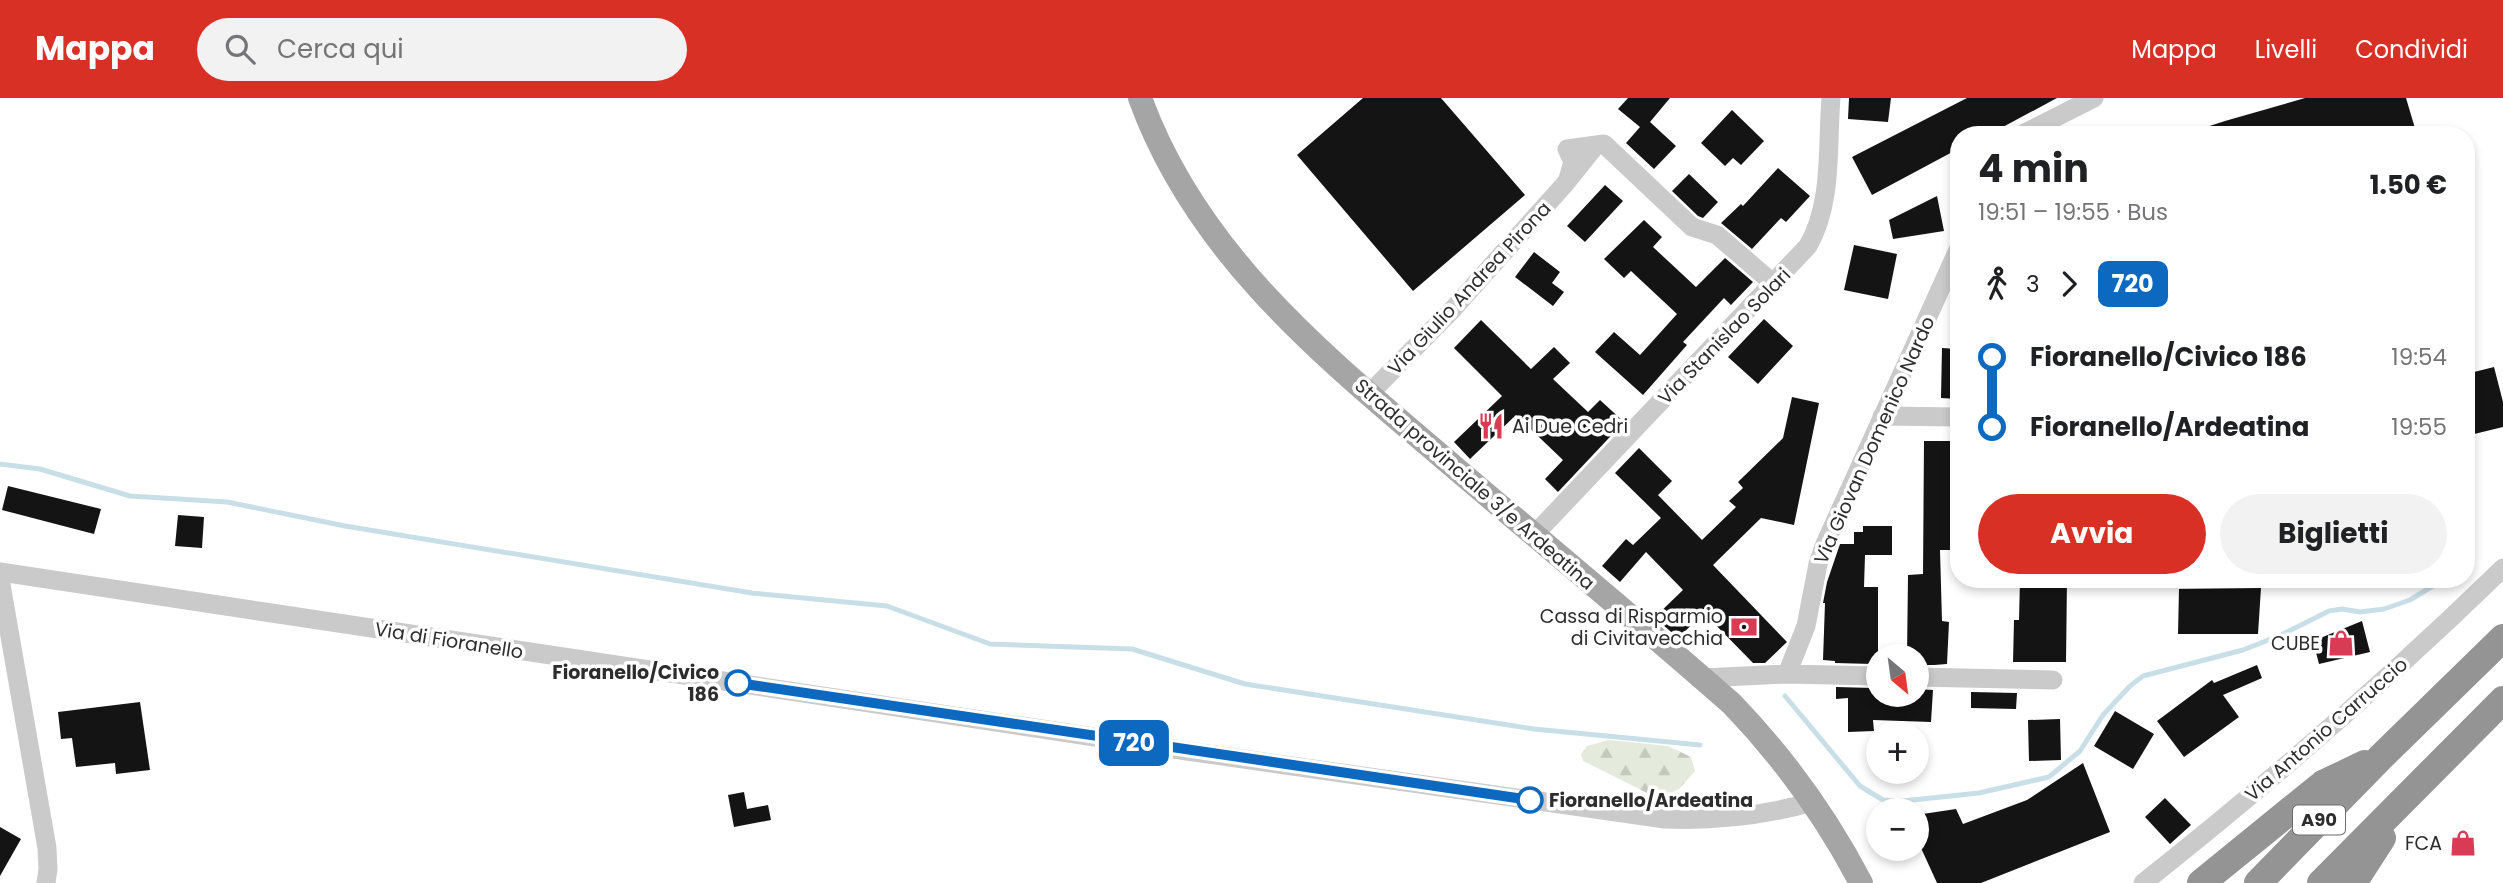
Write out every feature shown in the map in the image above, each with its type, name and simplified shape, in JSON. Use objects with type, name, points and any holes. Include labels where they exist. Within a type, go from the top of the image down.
[{"type":"highway","name":"A90","points":[[2258,883],[2381,757],[2503,638]]},
{"type":"highway","name":"A90","points":[[2321,883],[2503,700]]},
{"type":"highway","points":[[2201,883],[2323,784],[2381,757]]},
{"type":"highway","points":[[2353,883],[2377,848],[2399,805]]},
{"type":"main road","name":"Strada provinciale 3/e Ardeatina","points":[[1140,98],[1180,187],[1238,267],[1287,318],[1369,394],[1732,704],[1759,732],[1812,802],[1861,883]]},
{"type":"street","name":"Via Stanislao Solari","points":[[1534,535],[1808,246],[1818,225],[1827,173],[1831,98]]},
{"type":"street","points":[[2039,126],[2094,98]]},
{"type":"street","name":"Via Giulio Andrea Pirona","points":[[1369,394],[1452,310],[1568,180],[1573,162],[1567,149],[1604,144],[1692,227],[1717,235],[1774,284]]},
{"type":"street","name":"Via Giovan Domenico Nardo","points":[[1787,674],[1806,626],[1821,554],[1950,267]]},
{"type":"street","points":[[1882,416],[1950,417]]},
{"type":"street","name":"Via Antonio Carruccio","points":[[2143,883],[2322,733],[2441,628],[2503,568]]},
{"type":"street","name":"Via di Fioranello","points":[[0,572],[1187,751],[1665,819],[1727,819],[1774,812],[1812,802]]},
{"type":"street","points":[[0,579],[47,848],[46,883]]},
{"type":"street","points":[[1703,678],[1787,674],[1866,676]]},
{"type":"street","points":[[1929,677],[2053,680]]},
{"type":"green space","points":[[1609,740],[1668,746],[1691,757],[1695,771],[1679,789],[1659,799],[1583,761],[1581,754],[1587,746]]},
{"type":"building","points":[[1363,98],[1441,98],[1525,195],[1413,291],[1297,155]]},
{"type":"building","points":[[1628,98],[1670,98],[1650,122],[1676,146],[1654,169],[1626,143],[1640,127],[1618,109]]},
{"type":"building","points":[[1849,98],[1891,98],[1888,122],[1848,119]]},
{"type":"building","points":[[1967,98],[2057,98],[2005,126],[1950,126],[1950,153],[1872,195],[1852,157]]},
{"type":"building","points":[[2305,98],[2406,98],[2414,126],[2210,126]]},
{"type":"building","points":[[1732,110],[1764,141],[1741,165],[1733,158],[1725,166],[1701,143]]},
{"type":"building","points":[[1778,168],[1810,196],[1786,222],[1781,218],[1752,249],[1721,223],[1741,204],[1743,206]]},
{"type":"building","points":[[1689,174],[1718,202],[1703,218],[1672,191]]},
{"type":"building","points":[[1605,185],[1623,201],[1585,242],[1567,226]]},
{"type":"building","points":[[1937,196],[1944,231],[1893,239],[1889,220]]},
{"type":"building","points":[[1644,220],[1662,237],[1653,247],[1696,287],[1725,258],[1753,282],[1731,305],[1724,298],[1683,342],[1687,345],[1643,395],[1595,352],[1614,332],[1640,355],[1677,314],[1631,271],[1624,278],[1604,259]]},
{"type":"building","points":[[1854,245],[1897,254],[1888,299],[1844,290]]},
{"type":"building","points":[[1534,252],[1560,272],[1552,283],[1564,292],[1553,306],[1515,277]]},
{"type":"building","points":[[1764,319],[1793,346],[1758,384],[1728,357]]},
{"type":"building","points":[[1481,320],[1531,369],[1554,347],[1570,363],[1553,379],[1588,412],[1600,400],[1624,422],[1558,492],[1545,479],[1563,460],[1516,415],[1470,459],[1454,442],[1502,396],[1454,348]]},
{"type":"building","points":[[1942,348],[1950,348],[1950,399],[1941,398]]},
{"type":"building","points":[[2494,367],[2503,402],[2503,427],[2475,434],[2475,372]]},
{"type":"building","points":[[1792,397],[1819,403],[1794,525],[1761,518],[1713,565],[1787,642],[1765,663],[1753,663],[1704,613],[1678,638],[1655,617],[1683,590],[1646,552],[1620,582],[1602,566],[1626,539],[1633,545],[1661,518],[1615,473],[1639,448],[1672,481],[1658,495],[1702,540],[1736,507],[1729,501],[1743,488],[1738,482],[1783,438]]},
{"type":"building","points":[[1924,441],[1950,441],[1950,550],[1940,550],[1942,621],[1949,622],[1947,664],[1929,665],[1929,644],[1907,644],[1908,575],[1923,574]]},
{"type":"building","points":[[8,486],[101,509],[94,534],[2,510]]},
{"type":"building","points":[[178,515],[204,517],[202,548],[175,546]]},
{"type":"building","points":[[1863,526],[1892,526],[1892,555],[1865,555],[1864,587],[1878,587],[1878,644],[1866,644],[1866,664],[1823,660],[1823,603],[1827,582],[1840,544],[1854,544],[1854,532],[1863,532]]},
{"type":"building","points":[[2020,588],[2067,588],[2066,662],[2013,662],[2014,620],[2019,620]]},
{"type":"building","points":[[2261,588],[2258,634],[2178,634],[2179,589]]},
{"type":"building","name":"CUBE","points":[[2362,621],[2370,652],[2319,664],[2313,641]]},
{"type":"building","points":[[2257,665],[2262,678],[2223,695],[2239,717],[2184,757],[2157,721],[2212,680],[2214,683]]},
{"type":"building","points":[[1836,687],[1866,688],[1866,707],[1929,707],[1929,690],[1933,690],[1931,722],[1873,720],[1866,721],[1866,731],[1848,732],[1848,698],[1836,699]]},
{"type":"building","points":[[1971,692],[2017,693],[2016,709],[1971,708]]},
{"type":"building","points":[[140,702],[150,770],[116,774],[115,763],[76,767],[72,738],[61,739],[58,712]]},
{"type":"building","points":[[2115,711],[2154,734],[2133,769],[2094,746]]},
{"type":"building","points":[[2060,719],[2061,760],[2029,761],[2028,720]]},
{"type":"building","points":[[2083,763],[2110,832],[1981,883],[1937,883],[1927,861],[1929,813],[1956,809],[1963,824],[2027,800]]},
{"type":"building","points":[[744,792],[747,809],[768,805],[771,820],[734,827],[728,795]]},
{"type":"building","points":[[2165,798],[2191,825],[2170,844],[2145,817]]},
{"type":"building","points":[[0,827],[21,839],[0,876]]},
{"type":"waterway","points":[[0,464],[40,469],[130,496],[227,502],[345,526],[752,593],[887,606],[990,644],[1132,649],[1245,684],[1534,729],[1700,745]]},
{"type":"waterway","points":[[1785,696],[1860,786],[1883,800],[1903,801],[1979,793],[2049,777],[2080,751],[2103,715],[2143,676],[2243,650],[2329,611],[2342,609],[2360,612],[2384,609],[2410,600],[2429,588]]},
{"type":"bus line","name":"720","points":[[738,683],[1530,800]]},
{"type":"place","name":"Ai Due Cedri","points":[[1491,426]]},
{"type":"place","name":"Cassa di Risparmio di Civitavecchia","points":[[1744,627]]},
{"type":"place","name":"CUBE","points":[[2341,643]]},
{"type":"place","name":"Fioranello/Civico 186","points":[[738,683]]},
{"type":"place","name":"Fioranello/Ardeatina","points":[[1530,800]]},
{"type":"place","name":"FCA","points":[[2463,843]]}]
